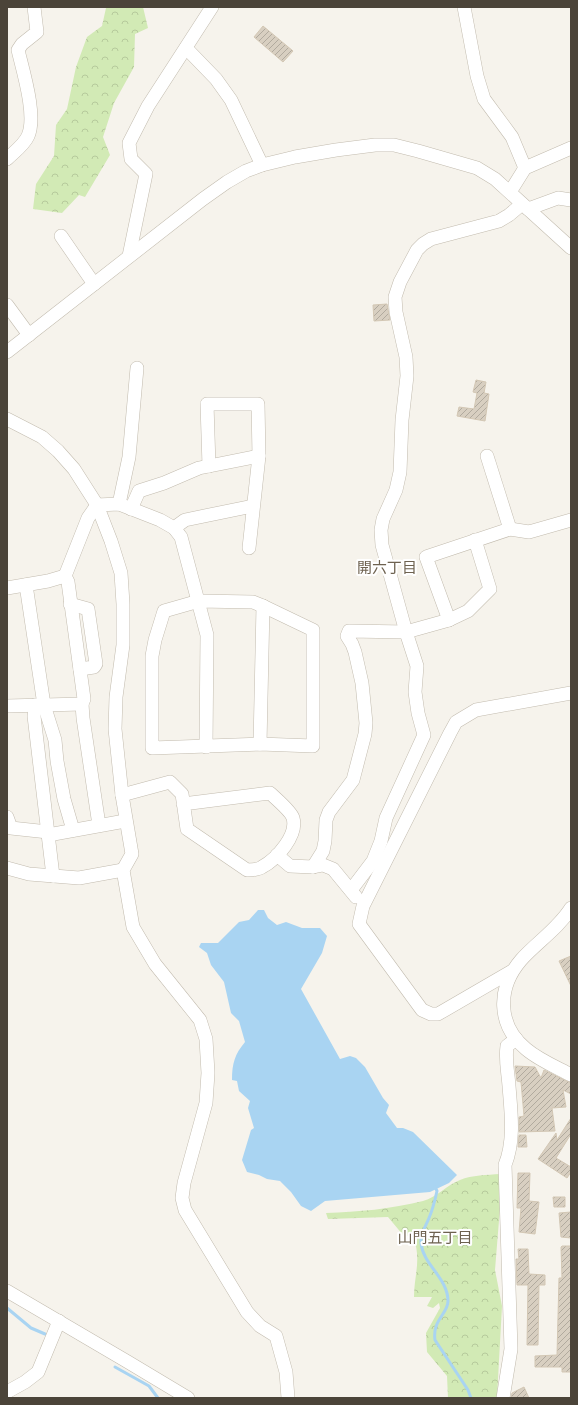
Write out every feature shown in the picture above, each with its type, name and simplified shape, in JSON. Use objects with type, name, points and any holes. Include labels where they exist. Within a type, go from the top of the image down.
[{"type":"street","points":[[7,159],[23,143],[28,136],[31,127],[31,114],[26,81],[18,50],[22,44],[36,32],[34,7]]},
{"type":"street","points":[[129,256],[146,174],[131,159],[129,142],[148,106],[212,7]]},
{"type":"street","points":[[464,7],[477,76],[484,99],[512,137],[525,168]]},
{"type":"street","points":[[186,48],[216,79],[231,100],[262,165]]},
{"type":"street","points":[[7,352],[129,256],[227,182],[246,171],[262,165],[296,157],[375,145],[394,145],[477,168],[495,179],[571,248]]},
{"type":"street","points":[[510,192],[525,168],[571,148]]},
{"type":"street","points":[[351,890],[373,861],[381,841],[386,818],[424,736],[418,713],[415,692],[417,666],[382,544],[381,530],[383,519],[396,490],[400,472],[402,420],[407,376],[406,357],[396,312],[395,297],[400,282],[412,259],[423,244],[431,240],[499,221],[525,206],[558,198],[571,200]]},
{"type":"street","points":[[61,236],[94,284]]},
{"type":"street","points":[[7,305],[29,335]]},
{"type":"street","points":[[118,504],[130,457],[137,368]]},
{"type":"street","points":[[209,466],[207,404],[258,404],[259,456],[249,548]]},
{"type":"street","points":[[7,419],[42,437],[58,451],[74,469],[97,505],[111,541],[121,573],[123,645],[116,697],[115,729],[125,821],[132,854],[123,870],[133,927],[155,964],[200,1020],[206,1039],[208,1073],[206,1103],[184,1183],[182,1198],[185,1210],[247,1312],[260,1326],[276,1336],[286,1372],[288,1398]]},
{"type":"street","points":[[131,509],[139,491],[180,477],[188,472],[209,466],[259,456]]},
{"type":"street","points":[[488,456],[510,529]]},
{"type":"street","points":[[97,505],[118,504],[160,520],[174,528],[181,537],[207,635],[206,747]]},
{"type":"street","points":[[97,505],[88,518],[65,576],[68,582],[84,699],[82,704],[99,825]]},
{"type":"street","points":[[174,528],[185,520],[253,506]]},
{"type":"street","points":[[449,620],[426,557],[510,529],[529,532],[571,520]]},
{"type":"street","points":[[313,868],[323,851],[326,820],[329,812],[353,780],[365,734],[366,723],[362,683],[355,652],[347,636],[349,631],[406,632],[449,620],[468,611],[490,589],[475,540]]},
{"type":"street","points":[[7,588],[65,576]]},
{"type":"street","points":[[26,585],[39,705],[55,740],[64,799],[73,830]]},
{"type":"street","points":[[199,601],[253,602],[263,606],[313,630],[313,746],[260,744],[152,748],[152,656],[155,640],[164,611],[199,601]]},
{"type":"street","points":[[260,744],[263,606]]},
{"type":"street","points":[[512,971],[438,1014],[431,1014],[422,1010],[359,924],[363,906],[456,722],[476,710],[571,693]]},
{"type":"street","points":[[7,706],[82,704]]},
{"type":"street","points":[[39,705],[34,716],[53,876]]},
{"type":"street","points":[[122,795],[170,782],[182,794],[183,804],[187,829],[247,870],[262,868],[277,855],[291,838],[294,826],[292,816],[270,793],[183,804]]},
{"type":"street","points":[[7,817],[11,828],[48,833],[125,821]]},
{"type":"street","points":[[277,855],[290,866],[313,868],[324,864],[333,869],[363,906]]},
{"type":"street","points":[[7,868],[29,874],[79,878],[123,870]]},
{"type":"street","points":[[571,908],[564,920],[512,971],[506,982],[504,995],[504,1011],[508,1025],[516,1039],[527,1050],[571,1075]]},
{"type":"street","points":[[503,1398],[511,1349],[505,1165],[508,1158],[512,1130],[506,1058],[508,1046],[516,1039]]},
{"type":"street","points":[[7,1291],[181,1396]]},
{"type":"street","points":[[7,1392],[25,1382],[38,1372],[59,1321]]},
{"type":"green space","points":[[143,7],[148,28],[135,34],[134,67],[114,103],[103,137],[110,155],[85,197],[79,195],[62,213],[33,209],[36,184],[54,156],[56,125],[67,109],[76,67],[87,37],[102,26],[106,8]]},
{"type":"green space","points":[[500,1174],[500,1208],[495,1270],[502,1306],[497,1398],[448,1398],[447,1376],[427,1352],[426,1333],[440,1308],[439,1303],[433,1308],[427,1306],[432,1297],[414,1297],[417,1253],[413,1237],[403,1235],[388,1217],[328,1219],[326,1213],[374,1210],[411,1204],[428,1199],[455,1182],[465,1178]]},
{"type":"water","points":[[258,910],[264,910],[268,918],[277,925],[286,922],[302,928],[320,928],[327,936],[322,953],[301,989],[340,1059],[350,1056],[356,1058],[365,1067],[383,1098],[389,1105],[386,1113],[397,1128],[403,1128],[413,1132],[457,1175],[449,1183],[430,1192],[325,1201],[311,1211],[301,1206],[291,1192],[280,1181],[267,1179],[247,1172],[242,1160],[251,1130],[254,1128],[248,1108],[250,1101],[239,1091],[237,1081],[232,1080],[235,1059],[245,1042],[239,1021],[231,1013],[224,982],[211,965],[207,953],[199,947],[201,943],[218,943],[239,922],[249,920]]},
{"type":"building","points":[[263,26],[293,51],[283,62],[254,37]]},
{"type":"building","points":[[387,304],[390,320],[374,321],[373,305]]},
{"type":"building","points":[[476,380],[486,382],[484,393],[489,394],[485,421],[457,416],[459,407],[474,409],[477,393],[473,392]]},
{"type":"building","points":[[571,956],[571,986],[559,961]]},
{"type":"building","points":[[515,1066],[535,1067],[541,1078],[544,1070],[571,1083],[571,1094],[563,1090],[566,1107],[552,1108],[555,1131],[519,1132],[519,1117],[524,1116],[521,1082],[517,1081]]},
{"type":"building","points":[[571,1118],[571,1134],[556,1158],[571,1167],[571,1172],[567,1178],[538,1159],[556,1133],[557,1140]]},
{"type":"building","points":[[519,1135],[526,1135],[527,1147],[518,1147]]},
{"type":"building","points":[[518,1173],[530,1173],[529,1201],[539,1202],[535,1234],[519,1232],[521,1208],[517,1208]]},
{"type":"building","points":[[553,1197],[565,1197],[565,1207],[554,1207]]},
{"type":"building","points":[[571,1212],[571,1238],[561,1237],[559,1213]]},
{"type":"building","points":[[562,1246],[571,1246],[571,1372],[562,1372],[562,1367],[535,1367],[535,1356],[557,1355],[559,1278],[562,1278]]},
{"type":"building","points":[[518,1249],[528,1249],[529,1274],[545,1275],[545,1285],[539,1285],[538,1345],[527,1345],[528,1285],[517,1285],[516,1259],[519,1259]]},
{"type":"building","points":[[524,1387],[529,1398],[511,1398],[512,1393]]},
{"type":"waterway","points":[[435,1187],[437,1191],[434,1204],[422,1233],[421,1240],[426,1258],[440,1278],[447,1293],[448,1301],[446,1310],[436,1327],[435,1340],[468,1390],[471,1398]]},
{"type":"waterway","points":[[7,1308],[31,1328],[45,1334]]},
{"type":"waterway","points":[[115,1367],[149,1386],[158,1398]]},
{"type":"district","name":"開六丁目","points":[[387,567]]},
{"type":"district","name":"山門五丁目","points":[[435,1237]]}]
